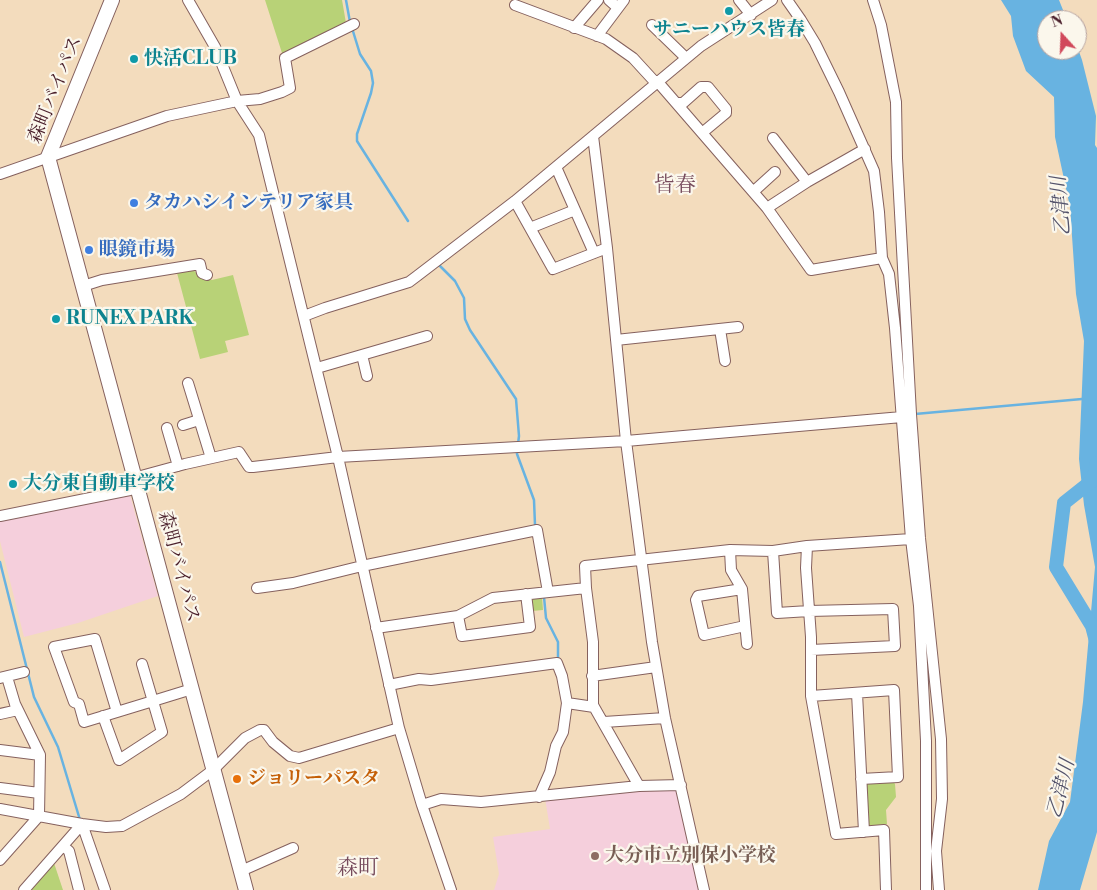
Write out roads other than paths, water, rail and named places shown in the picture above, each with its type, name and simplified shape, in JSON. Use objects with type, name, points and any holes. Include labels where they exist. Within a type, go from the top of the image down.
[{"type":"main road","name":"森町バイパス","points":[[112,0],[48,157],[246,890]]},
{"type":"street","points":[[188,0],[215,47],[237,101],[259,135],[317,368],[399,728],[451,890]]},
{"type":"street","points":[[574,28],[598,0]]},
{"type":"street","points":[[597,36],[621,4],[609,0]]},
{"type":"street","points":[[739,0],[750,15]]},
{"type":"street","points":[[304,316],[409,282],[515,201],[656,81],[701,46],[772,0]]},
{"type":"street","points":[[787,0],[815,43],[874,171],[882,258],[890,274],[918,606],[926,741],[926,890]]},
{"type":"street","points":[[873,0],[881,25],[896,102],[911,414],[920,538],[941,738],[942,799],[936,851],[939,890]]},
{"type":"street","points":[[515,5],[606,39],[624,50],[638,62],[767,208],[811,270],[882,258]]},
{"type":"street","points":[[0,174],[167,116],[237,101],[260,99],[282,92],[290,88],[285,58],[352,25]]},
{"type":"street","points":[[652,25],[686,58]]},
{"type":"street","points":[[676,103],[683,103],[701,87],[708,87],[726,109],[726,114],[702,133]]},
{"type":"street","points":[[593,136],[607,248],[626,441],[656,667],[665,718],[704,890]]},
{"type":"street","points":[[773,138],[807,182]]},
{"type":"street","points":[[767,208],[807,182],[865,149]]},
{"type":"street","points":[[556,167],[594,253]]},
{"type":"street","points":[[753,192],[775,172]]},
{"type":"street","points":[[515,201],[553,269],[607,248]]},
{"type":"street","points":[[530,228],[575,210]]},
{"type":"street","points":[[83,286],[102,280],[200,264],[202,273],[206,275]]},
{"type":"street","points":[[895,328],[905,294]]},
{"type":"street","points":[[616,340],[738,327]]},
{"type":"street","points":[[720,329],[725,361]]},
{"type":"street","points":[[317,368],[427,336]]},
{"type":"street","points":[[362,355],[367,376]]},
{"type":"street","points":[[188,383],[211,458]]},
{"type":"street","points":[[0,516],[130,490],[141,476],[239,452],[249,466],[253,468],[338,457],[626,441],[902,417]]},
{"type":"street","points":[[183,425],[199,420]]},
{"type":"street","points":[[167,428],[178,466]]},
{"type":"street","points":[[257,588],[293,583],[362,566],[537,530],[548,592]]},
{"type":"street","points":[[639,786],[593,704],[594,642],[586,588],[585,566],[730,550],[773,551],[807,546],[911,539]]},
{"type":"street","points":[[807,546],[806,568],[811,650],[811,696],[836,834],[884,830],[886,890]]},
{"type":"street","points":[[730,550],[731,570],[742,589],[747,644]]},
{"type":"street","points":[[773,551],[777,614],[809,611],[893,609],[895,646],[811,650]]},
{"type":"street","points":[[376,628],[458,616],[493,598],[586,588]]},
{"type":"street","points":[[742,589],[698,596],[696,600],[704,635],[745,626]]},
{"type":"street","points":[[458,616],[462,636],[530,627],[526,594]]},
{"type":"street","points":[[117,712],[95,639],[54,647],[74,702],[79,704],[84,722],[103,716],[117,712],[192,689]]},
{"type":"street","points":[[389,685],[419,679],[432,680],[557,662],[564,684],[567,703],[563,732],[556,746],[550,772],[539,797]]},
{"type":"street","points":[[103,716],[119,760],[162,732],[142,664]]},
{"type":"street","points":[[592,676],[656,667]]},
{"type":"street","points":[[0,860],[38,816],[40,754],[4,678],[24,672]]},
{"type":"street","points":[[811,696],[894,690],[898,777],[861,779]]},
{"type":"street","points":[[857,693],[864,832]]},
{"type":"street","points":[[567,703],[594,707]]},
{"type":"street","points":[[0,714],[18,710]]},
{"type":"street","points":[[604,722],[665,718]]},
{"type":"street","points":[[0,809],[82,824],[106,827],[122,826],[182,794],[213,770],[245,738],[260,730],[264,730],[273,742],[290,756],[299,758],[399,728]]},
{"type":"street","points":[[0,750],[40,754]]},
{"type":"street","points":[[422,804],[441,799],[481,802],[639,786],[681,785]]},
{"type":"street","points":[[0,788],[39,793]]},
{"type":"street","points":[[24,890],[82,824]]},
{"type":"street","points":[[82,824],[105,890]]},
{"type":"street","points":[[63,846],[68,850],[79,890]]},
{"type":"street","points":[[240,871],[292,848]]},
{"type":"water","points":[[1001,0],[1059,0],[1063,10],[1037,10],[1037,60],[1082,60],[1096,116],[1097,832],[1080,890],[1038,890],[1049,841],[1070,802],[1083,702],[1095,567],[1084,505],[1079,459],[1084,341],[1076,294],[1070,207],[1055,137],[1054,97],[1026,71],[1013,36],[1011,16]]},
{"type":"waterway","points":[[346,0],[350,22]]},
{"type":"waterway","points":[[352,28],[360,54],[371,71],[373,83],[357,134],[357,141],[408,221]]},
{"type":"waterway","points":[[438,264],[455,281],[464,298],[465,319],[470,330],[516,399],[518,444]]},
{"type":"waterway","points":[[915,414],[1082,399]]},
{"type":"waterway","points":[[517,449],[517,454],[534,500],[535,525]]},
{"type":"waterway","name":"乙津川","points":[[1097,463],[1093,480],[1064,503],[1056,567],[1092,626],[1097,645]]},
{"type":"waterway","points":[[0,562],[34,697],[58,747],[80,820]]},
{"type":"waterway","points":[[544,597],[546,618],[558,642],[558,658]]},
{"type":"place","name":"サニーハウス皆春","points":[[729,11]]},
{"type":"place","name":"快活CLUB","points":[[134,59]]},
{"type":"place","name":"タカハシインテリア家具","points":[[134,203]]},
{"type":"place","name":"眼鏡市場","points":[[89,250]]},
{"type":"place","name":"RUNEX PARK","points":[[56,319]]},
{"type":"place","name":"大分東自動車学校","points":[[13,484]]},
{"type":"place","name":"ジョリーパスタ","points":[[237,779]]},
{"type":"place","name":"大分市立別保小学校","points":[[595,856]]},
{"type":"district","name":"皆春","points":[[675,186]]},
{"type":"district","name":"森町","points":[[358,869]]}]
